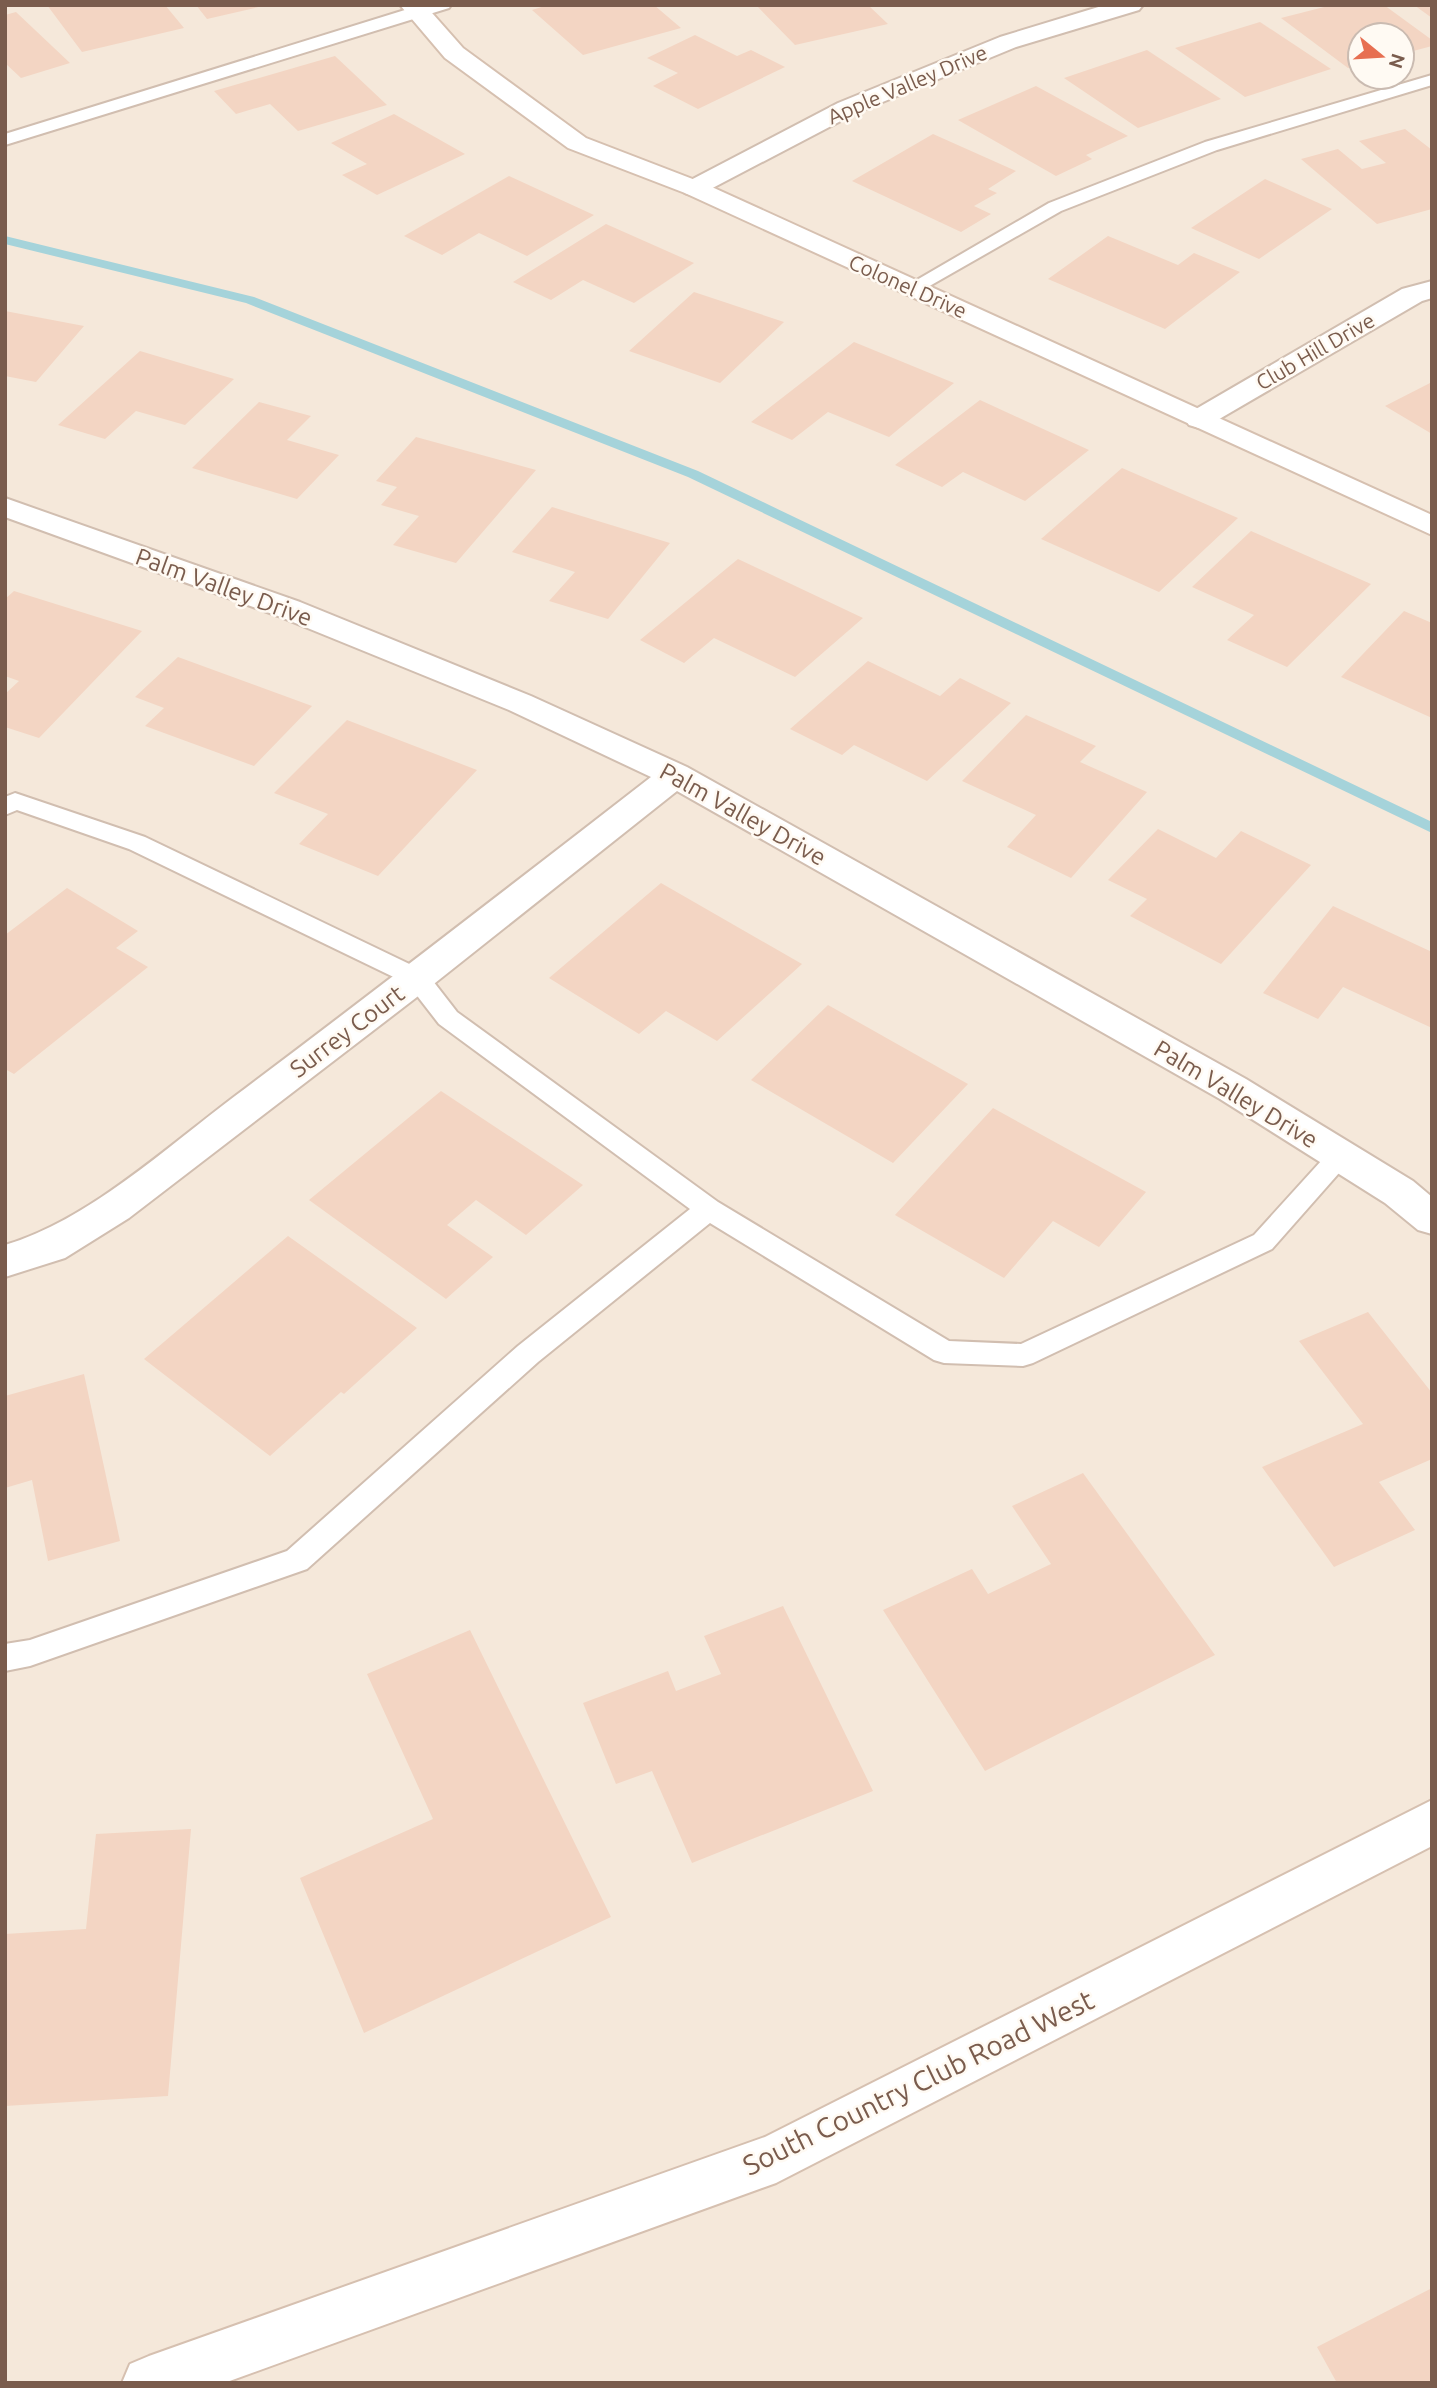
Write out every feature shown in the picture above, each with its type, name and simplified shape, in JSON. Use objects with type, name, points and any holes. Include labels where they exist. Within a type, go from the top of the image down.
[{"type":"street","name":"Apple Valley Drive","points":[[694,188],[847,108],[1008,42],[1131,5]]},
{"type":"street","name":"Colonel Drive","points":[[424,7],[454,53],[577,143],[694,188],[1432,526]]},
{"type":"street","name":"Club Hill Drive","points":[[1199,419],[1412,295],[1432,289]]},
{"type":"street","name":"Palm Valley Drive","points":[[5,507],[302,614],[520,702],[675,775],[1233,1089],[1399,1192],[1432,1219]]},
{"type":"street","name":"Surrey Court","points":[[5,1261],[51,1247],[115,1207],[417,978],[675,775]]},
{"type":"street","name":"South Country Club Road West","points":[[149,2383],[776,2158],[1432,1822]]},
{"type":"lane","points":[[5,140],[424,7]]},
{"type":"lane","points":[[912,288],[1055,207],[1211,146],[1432,80]]},
{"type":"lane","points":[[5,807],[15,802],[137,843],[417,978],[448,1018],[709,1209],[944,1352],[1023,1355],[1263,1242],[1340,1156]]},
{"type":"lane","points":[[5,1658],[30,1653],[297,1560],[528,1354],[709,1209]]},
{"type":"shaded area","points":[[5,5],[1432,5],[1432,2383],[5,2383]]},
{"type":"building","points":[[47,5],[165,5],[184,28],[82,52]]},
{"type":"building","points":[[196,5],[263,5],[263,6],[207,19]]},
{"type":"building","points":[[548,5],[654,5],[681,28],[583,55],[532,10]]},
{"type":"building","points":[[756,5],[868,5],[888,24],[795,45]]},
{"type":"building","points":[[1332,5],[1384,5],[1406,21],[1346,21],[1346,67],[1281,18]]},
{"type":"building","points":[[1414,5],[1432,5],[1432,18]]},
{"type":"building","points":[[16,12],[70,63],[21,78],[5,63],[5,15]]},
{"type":"building","points":[[1260,22],[1331,69],[1245,97],[1175,48]]},
{"type":"building","points":[[1416,28],[1432,40],[1432,46],[1416,50]]},
{"type":"building","points":[[695,35],[737,56],[751,50],[785,67],[698,109],[653,86],[678,73],[647,58]]},
{"type":"building","points":[[1147,50],[1221,99],[1138,128],[1064,78]]},
{"type":"building","points":[[335,56],[387,105],[298,131],[270,104],[236,114],[214,91]]},
{"type":"building","points":[[1036,86],[1128,136],[1086,155],[1092,159],[1056,176],[958,120]]},
{"type":"building","points":[[394,114],[465,154],[377,195],[342,175],[367,164],[331,143]]},
{"type":"building","points":[[1405,129],[1432,150],[1432,209],[1377,224],[1301,159],[1338,149],[1362,169],[1386,163],[1359,141]]},
{"type":"building","points":[[933,134],[1016,171],[988,189],[997,193],[974,206],[991,214],[961,232],[852,181]]},
{"type":"building","points":[[509,176],[594,215],[527,256],[479,233],[442,255],[404,236]]},
{"type":"building","points":[[1265,179],[1332,209],[1259,259],[1191,228]]},
{"type":"building","points":[[606,224],[694,263],[634,303],[583,280],[551,300],[513,282]]},
{"type":"building","points":[[1108,236],[1178,265],[1194,253],[1240,272],[1165,329],[1048,279]]},
{"type":"building","points":[[694,292],[784,322],[720,383],[629,351]]},
{"type":"building","points":[[5,311],[84,326],[36,382],[5,376]]},
{"type":"building","points":[[854,342],[954,383],[889,437],[828,412],[792,440],[751,422]]},
{"type":"building","points":[[140,351],[234,379],[185,425],[136,411],[105,439],[58,425]]},
{"type":"building","points":[[1432,382],[1432,434],[1385,406]]},
{"type":"building","points":[[980,400],[1089,450],[1025,501],[963,472],[942,487],[895,465]]},
{"type":"building","points":[[259,402],[311,416],[287,440],[339,455],[297,499],[192,468]]},
{"type":"building","points":[[416,437],[536,470],[456,563],[393,545],[419,516],[381,505],[397,487],[376,481]]},
{"type":"building","points":[[1122,468],[1238,518],[1159,592],[1041,539]]},
{"type":"building","points":[[552,507],[670,543],[608,619],[549,601],[575,572],[512,552]]},
{"type":"building","points":[[1251,531],[1371,584],[1287,667],[1227,640],[1254,615],[1192,587]]},
{"type":"building","points":[[738,559],[863,618],[795,677],[714,638],[684,663],[640,640]]},
{"type":"building","points":[[14,591],[142,631],[39,738],[5,727],[5,694],[19,681],[5,676],[5,599]]},
{"type":"building","points":[[1404,611],[1432,623],[1432,718],[1341,677]]},
{"type":"building","points":[[178,657],[312,706],[254,766],[145,726],[164,708],[135,697]]},
{"type":"building","points":[[868,661],[940,696],[960,678],[1011,703],[927,781],[854,745],[842,755],[790,729]]},
{"type":"building","points":[[1026,715],[1096,746],[1080,762],[1147,792],[1071,878],[1007,847],[1036,815],[962,781]]},
{"type":"building","points":[[347,720],[477,770],[378,876],[299,844],[328,814],[274,793]]},
{"type":"building","points":[[1158,829],[1216,858],[1241,831],[1311,865],[1221,964],[1130,916],[1147,899],[1108,880]]},
{"type":"building","points":[[661,883],[802,964],[717,1041],[666,1011],[639,1034],[549,978]]},
{"type":"building","points":[[67,888],[138,931],[116,948],[148,967],[14,1074],[5,1069],[5,935]]},
{"type":"building","points":[[1333,906],[1432,952],[1432,1028],[1343,987],[1318,1019],[1263,993]]},
{"type":"building","points":[[828,1005],[968,1084],[893,1163],[751,1080]]},
{"type":"building","points":[[441,1091],[583,1185],[526,1235],[476,1200],[447,1225],[493,1257],[446,1299],[309,1200]]},
{"type":"building","points":[[993,1108],[1146,1192],[1099,1247],[1053,1221],[1004,1278],[895,1215]]},
{"type":"building","points":[[288,1236],[417,1328],[270,1456],[144,1359]]},
{"type":"building","points":[[1368,1312],[1432,1393],[1432,1459],[1379,1482],[1415,1530],[1334,1567],[1262,1467],[1363,1424],[1299,1341]]},
{"type":"building","points":[[84,1374],[120,1541],[48,1561],[32,1480],[5,1488],[5,1396]]},
{"type":"building","points":[[1083,1473],[1215,1655],[985,1771],[883,1610],[972,1569],[988,1594],[1051,1564],[1012,1506]]},
{"type":"building","points":[[783,1606],[873,1791],[692,1863],[652,1771],[616,1784],[583,1703],[668,1671],[676,1691],[721,1674],[704,1636]]},
{"type":"building","points":[[470,1630],[611,1917],[364,2033],[300,1878],[433,1819],[367,1674]]},
{"type":"building","points":[[191,1829],[168,2096],[5,2106],[5,1934],[86,1929],[96,1834]]},
{"type":"building","points":[[1432,2288],[1432,2383],[1337,2383],[1317,2347]]},
{"type":"waterway","points":[[5,240],[250,300],[693,474],[1432,828]]}]
